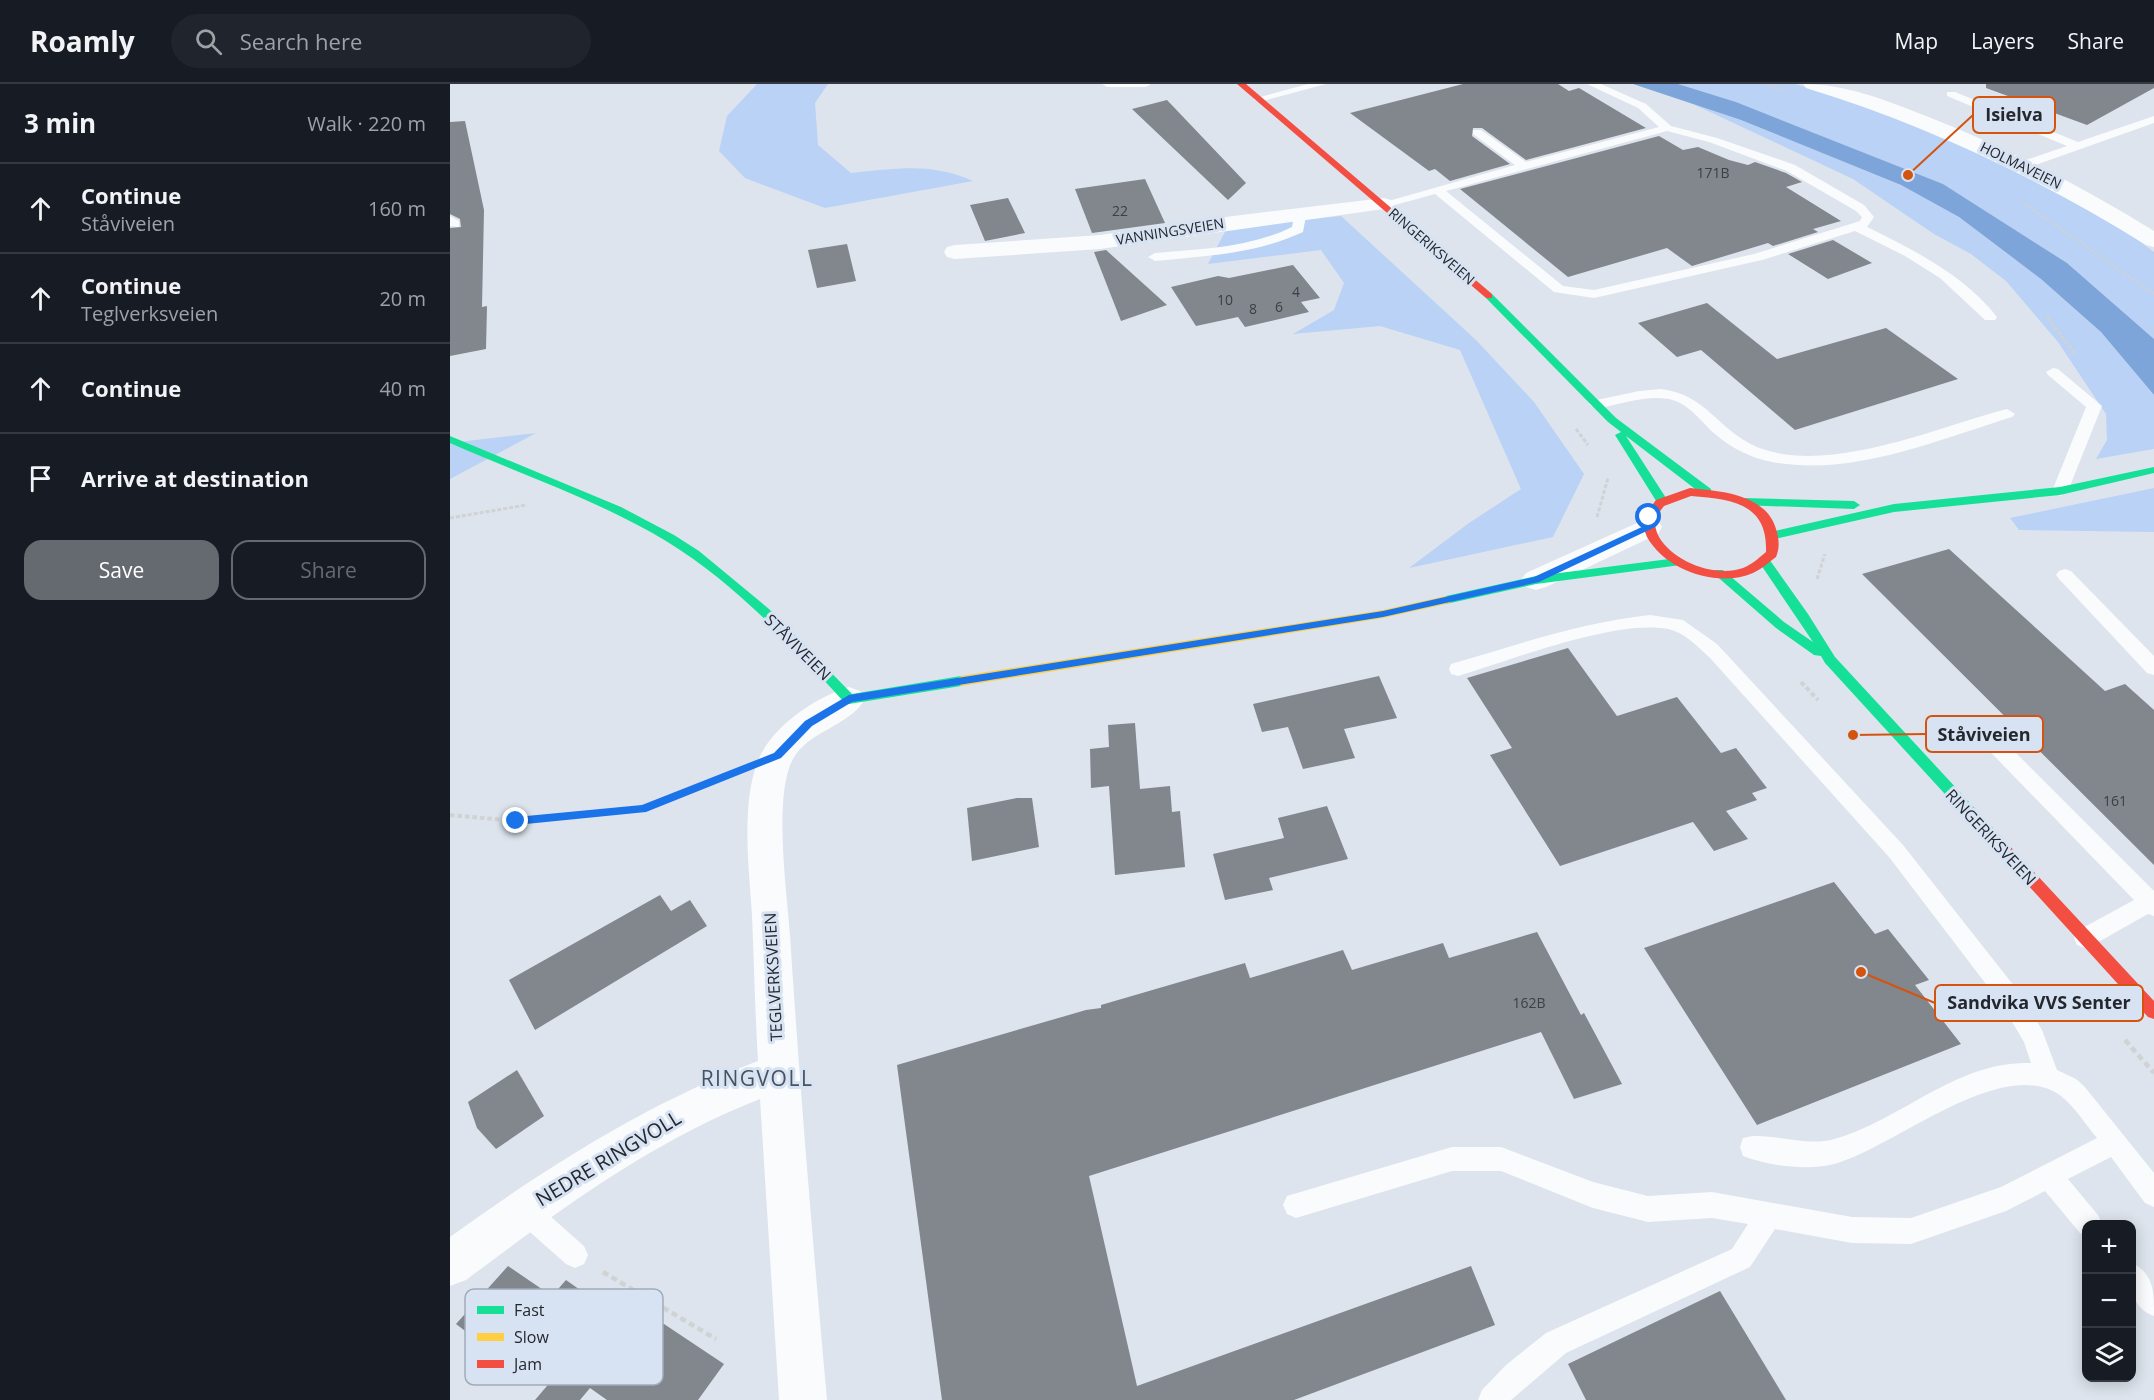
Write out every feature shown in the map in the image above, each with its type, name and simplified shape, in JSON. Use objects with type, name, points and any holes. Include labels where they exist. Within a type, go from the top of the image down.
[{"type":"main road","name":"RINGERIKSVEIEN","points":[[1241,84],[1384,204],[1500,307],[1612,420],[1707,492]]},
{"type":"main road","name":"RINGERIKSVEIEN","points":[[1612,420],[1625,447],[1662,501]]},
{"type":"main road","name":"STÅVIVEIEN","points":[[450,439],[644,523],[697,556],[798,643],[849,699]]},
{"type":"main road","points":[[1745,502],[1765,517],[1775,535],[1772,554],[1765,562],[1745,571],[1719,573],[1677,562],[1662,551],[1652,539],[1648,527],[1653,508],[1675,495],[1707,492],[1745,502],[1833,503],[1894,508],[1961,504],[2060,491],[2154,470]]},
{"type":"main road","points":[[1775,535],[1894,508]]},
{"type":"main road","points":[[849,699],[1383,614],[1536,580],[1677,562]]},
{"type":"main road","name":"RINGERIKSVEIEN","points":[[1765,562],[1804,617],[1830,660],[2154,1012]]},
{"type":"main road","name":"RINGERIKSVEIEN","points":[[1719,573],[1780,625],[1830,660]]},
{"type":"street","name":"HOLMAVEIEN","points":[[1804,89],[1943,128],[2024,165],[2082,196],[2154,240]]},
{"type":"street","name":"VANNINGSVEIEN","points":[[955,252],[1100,242],[1233,222],[1300,216],[1384,204]]},
{"type":"street","points":[[1536,580],[1648,527]]},
{"type":"street","name":"TEGLVERKSVEIEN","points":[[804,1400],[777,1073],[767,844],[770,778],[777,756],[809,723],[849,699]]},
{"type":"street","name":"NEDRE RINGVOLL","points":[[450,1264],[523,1209],[663,1123],[724,1091],[777,1073]]},
{"type":"lane","points":[[1107,84],[1146,84]]},
{"type":"lane","points":[[1259,99],[1321,84]]},
{"type":"lane","points":[[1437,189],[1559,289],[1594,294],[1756,257],[1866,223],[1868,217],[1860,208],[1791,168],[1713,140],[1668,128],[1642,106],[1592,84]]},
{"type":"lane","points":[[1951,94],[2078,146]]},
{"type":"lane","points":[[2024,165],[2154,119]]},
{"type":"lane","points":[[1384,204],[1668,128]]},
{"type":"lane","points":[[1477,132],[1524,166]]},
{"type":"lane","points":[[1155,257],[1256,246],[1280,239],[1298,229],[1300,216]]},
{"type":"lane","points":[[1857,227],[1910,253],[1945,275],[1990,317]]},
{"type":"lane","points":[[2053,372],[2094,406],[2060,491]]},
{"type":"lane","points":[[1597,404],[1655,393],[1683,398],[1723,433],[1742,446],[1771,456],[1810,462],[1865,454],[2007,414]]},
{"type":"lane","points":[[2065,575],[2154,668]]},
{"type":"lane","points":[[1458,669],[1621,623],[1655,620],[1672,623],[1696,636],[1716,653],[1896,851],[2010,998],[2034,1038],[2047,1076]]},
{"type":"lane","points":[[1978,727],[2152,904],[2085,938]]},
{"type":"lane","points":[[1752,1147],[1801,1155],[1834,1152],[1990,1078],[2023,1072],[2047,1076],[2069,1088],[2115,1142],[2154,1194]]},
{"type":"lane","points":[[1296,1205],[1452,1159],[1501,1159],[1593,1195],[1648,1209],[1712,1205],[1852,1230],[1911,1231],[2006,1198],[2115,1142]]},
{"type":"lane","points":[[2049,1176],[2086,1220]]},
{"type":"lane","points":[[523,1209],[575,1255]]},
{"type":"lane","points":[[1492,1400],[1516,1375],[1556,1343],[1741,1258],[1768,1216]]},
{"type":"lane","points":[[2136,1281],[2154,1303]]},
{"type":"path","points":[[1765,84],[1804,89]]},
{"type":"path","points":[[2017,198],[2154,294]]},
{"type":"path","points":[[1574,427],[1590,448]]},
{"type":"path","points":[[1594,523],[1603,503],[1609,474]]},
{"type":"path","points":[[450,518],[585,496]]},
{"type":"path","points":[[1817,584],[1821,562],[1830,547]]},
{"type":"path","points":[[450,816],[516,821],[642,809],[777,756]]},
{"type":"path","points":[[575,1255],[632,1289]]},
{"type":"path","points":[[663,1307],[716,1339]]},
{"type":"shaded area","points":[[757,84],[828,84],[815,103],[818,145],[851,173],[913,168],[942,171],[973,181],[825,208],[745,178],[719,151],[727,116]]},
{"type":"shaded area","points":[[1633,84],[1678,84],[1736,102],[1943,184],[2067,263],[2154,339],[2154,395],[2101,332],[2041,279],[1959,217],[1901,185],[1741,120]]},
{"type":"shaded area","points":[[1678,84],[1795,84],[1856,102],[1926,129],[2028,175],[2134,237],[2154,252],[2154,339],[2067,263],[1943,184],[1736,102]]},
{"type":"shaded area","points":[[1693,104],[1741,120],[1901,185],[1959,217],[2041,279],[2101,332],[2154,395],[2154,449],[2096,459],[2107,440],[2106,414],[2058,342],[2006,281],[1971,254],[1934,234],[1853,179]]},
{"type":"shaded area","points":[[1341,216],[1476,340],[1534,402],[1584,474],[1553,537],[1409,568],[1469,523],[1521,489],[1460,350],[1380,326],[1293,334],[1334,310],[1344,283],[1321,250],[1208,264],[1227,228]]},
{"type":"shaded area","points":[[536,433],[450,479],[450,443]]},
{"type":"shaded area","points":[[2154,488],[2154,532],[2019,530],[2010,518]]},
{"type":"building","points":[[1463,84],[1558,84],[1569,91],[1579,88],[1646,128],[1526,160],[1482,128],[1473,128],[1472,136],[1510,164],[1450,181],[1435,169],[1429,171],[1350,113]]},
{"type":"building","points":[[1986,84],[2154,84],[2154,88],[2087,125],[1986,88]]},
{"type":"building","points":[[1167,100],[1246,183],[1228,200],[1132,109]]},
{"type":"building","points":[[465,121],[484,210],[482,307],[487,306],[486,349],[450,356],[450,228],[461,227],[460,219],[450,214],[450,122]]},
{"type":"building","points":[[1659,136],[1683,150],[1698,147],[1729,160],[1748,165],[1755,162],[1786,173],[1802,182],[1786,187],[1841,221],[1813,229],[1818,232],[1773,246],[1768,243],[1692,266],[1667,248],[1568,277],[1460,189]]},
{"type":"building","points":[[1145,179],[1165,223],[1092,233],[1075,189]]},
{"type":"building","points":[[1008,198],[1025,233],[985,241],[970,205]]},
{"type":"building","points":[[1833,240],[1872,263],[1828,279],[1788,254]]},
{"type":"building","points":[[847,244],[856,281],[817,288],[808,250]]},
{"type":"building","points":[[1106,250],[1167,305],[1121,321],[1094,252]]},
{"type":"building","points":[[1293,265],[1320,298],[1301,302],[1309,312],[1245,327],[1238,317],[1196,326],[1171,287],[1218,276],[1229,278]]},
{"type":"building","points":[[1707,303],[1777,359],[1886,328],[1958,379],[1795,430],[1701,350],[1677,357],[1638,323]]},
{"type":"building","points":[[1949,549],[2105,691],[2125,684],[2154,710],[2154,865],[1862,574]]},
{"type":"building","points":[[1568,648],[1617,716],[1677,697],[1721,753],[1736,748],[1767,788],[1752,793],[1757,800],[1726,811],[1748,839],[1714,851],[1693,822],[1560,866],[1490,755],[1512,748],[1467,678]]},
{"type":"building","points":[[1379,676],[1397,718],[1344,729],[1355,758],[1303,769],[1288,727],[1262,732],[1253,704]]},
{"type":"building","points":[[1135,723],[1140,789],[1170,786],[1172,812],[1180,811],[1185,867],[1115,875],[1109,786],[1091,788],[1090,749],[1109,747],[1108,725]]},
{"type":"building","points":[[1017,798],[1032,798],[1039,847],[972,861],[967,808]]},
{"type":"building","points":[[1327,806],[1348,859],[1269,878],[1273,890],[1225,900],[1213,854],[1284,838],[1278,818]]},
{"type":"building","points":[[1834,882],[1875,934],[1888,929],[1929,980],[1915,985],[1961,1044],[1757,1125],[1644,948]]},
{"type":"building","points":[[660,895],[671,911],[690,900],[707,926],[535,1030],[509,980]]},
{"type":"building","points":[[1537,932],[1581,1015],[1584,1013],[1622,1084],[1574,1099],[1541,1032],[1089,1176],[1137,1386],[1471,1266],[1495,1325],[1294,1400],[942,1400],[897,1065],[1086,1010],[1101,1008],[1101,1005],[1245,963],[1250,978],[1343,950],[1352,970],[1443,943],[1449,958]]},
{"type":"building","points":[[517,1070],[544,1116],[496,1149],[477,1128],[468,1102]]},
{"type":"building","points":[[508,1266],[542,1289],[487,1289]]},
{"type":"building","points":[[566,1280],[579,1289],[558,1289]]},
{"type":"building","points":[[1720,1291],[1786,1400],[1586,1400],[1568,1364]]},
{"type":"building","points":[[465,1314],[465,1331],[456,1324]]},
{"type":"building","points":[[663,1323],[724,1364],[698,1400],[607,1400],[590,1388],[580,1400],[535,1400],[548,1385],[663,1385]]},
{"type":"traffic: fast","points":[[1489,296],[1612,420],[1707,492]]},
{"type":"traffic: fast","points":[[1620,435],[1662,501]]},
{"type":"traffic: fast","points":[[450,439],[617,510],[644,523],[695,554],[743,591],[849,699],[961,681]]},
{"type":"traffic: fast","points":[[1775,535],[1894,508],[2060,491],[2154,470]]},
{"type":"traffic: fast","points":[[1745,502],[1854,505]]},
{"type":"traffic: fast","points":[[1446,600],[1536,580],[1677,562]]},
{"type":"traffic: fast","points":[[1765,562],[1804,617],[1830,660],[2002,847]]},
{"type":"traffic: fast","points":[[1719,573],[1780,625],[1818,652]]},
{"type":"traffic: slow","points":[[961,681],[1383,614],[1446,600]]},
{"type":"traffic: jam","points":[[1241,84],[1489,296]]},
{"type":"traffic: jam","points":[[1690,492],[1736,499],[1761,512],[1769,523],[1773,537],[1772,554],[1749,570],[1737,574],[1710,573],[1682,564],[1670,556],[1653,537],[1648,519],[1660,503],[1690,492]]},
{"type":"traffic: jam","points":[[2002,847],[2154,1012]]},
{"type":"place","name":"Isielva","points":[[1908,175]]},
{"type":"place","name":"Ståviveien","points":[[1853,735]]},
{"type":"place","name":"Sandvika VVS Senter","points":[[1861,972]]},
{"type":"district","name":"RINGVOLL","points":[[757,1078]]},
{"type":"route","points":[[516,821],[642,809],[777,756],[809,723],[849,699],[1383,614],[1536,580],[1648,527],[1649,517]]}]
